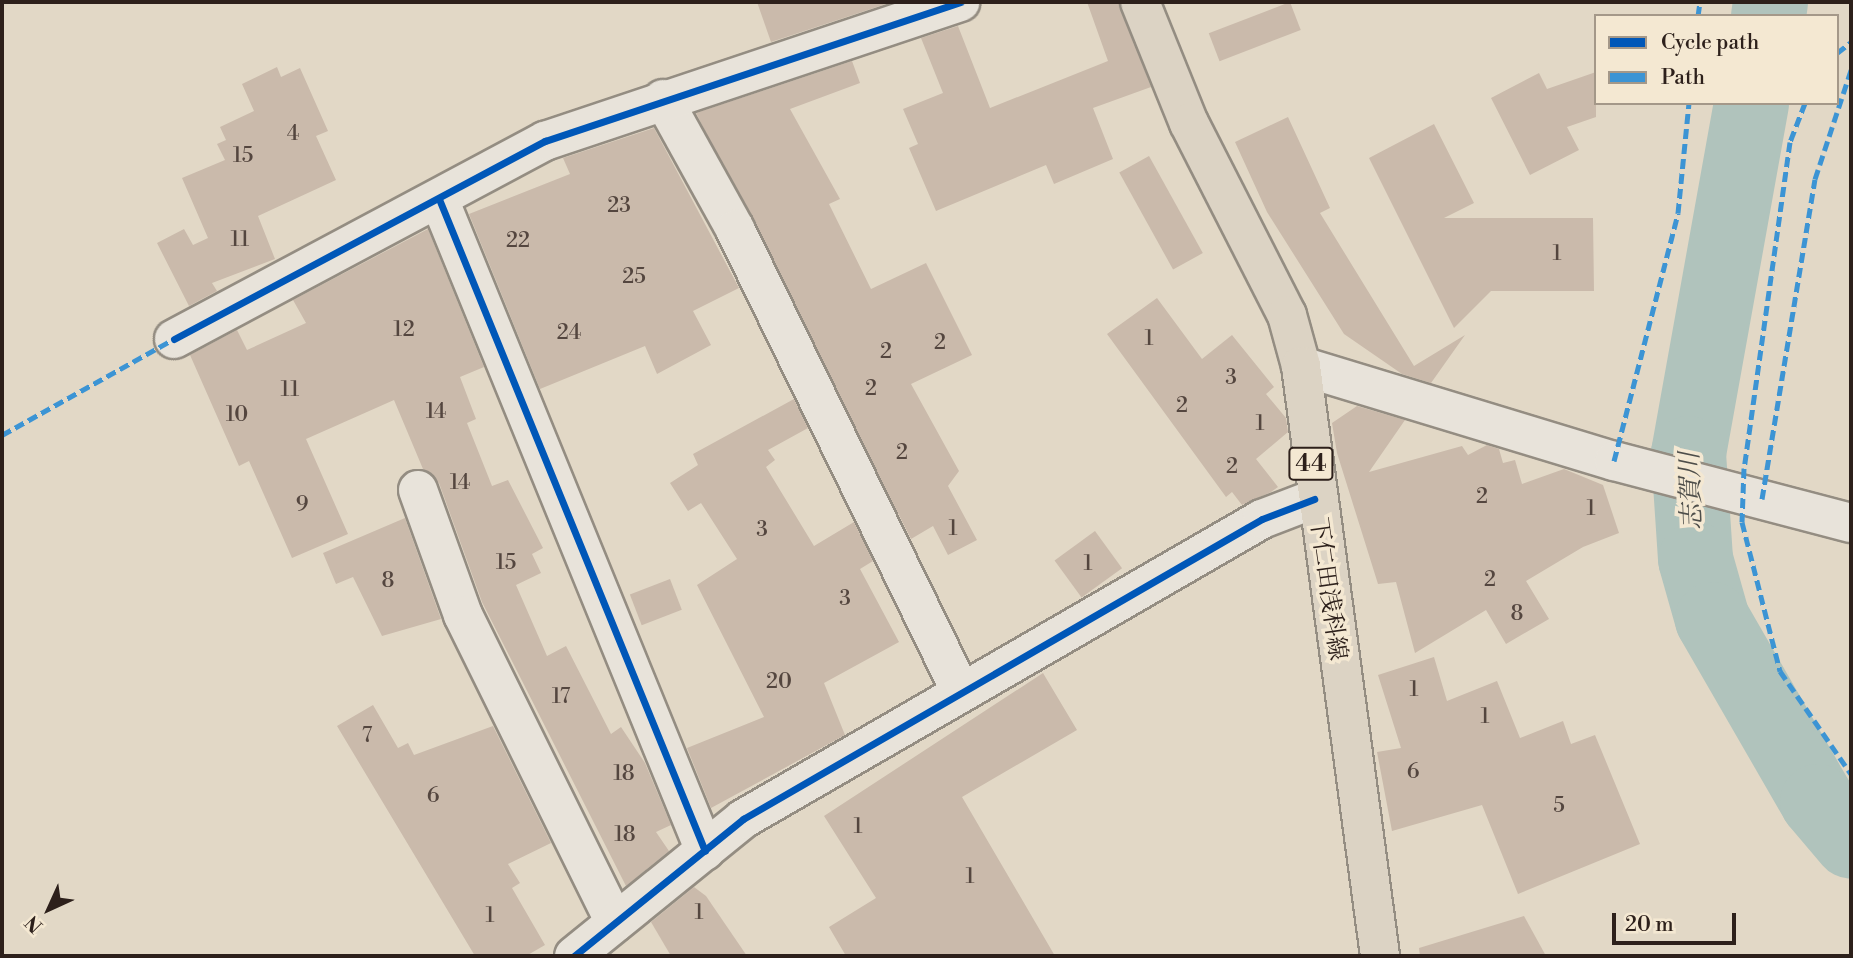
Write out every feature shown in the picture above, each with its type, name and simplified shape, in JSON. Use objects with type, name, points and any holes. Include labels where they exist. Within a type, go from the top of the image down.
[{"type":"main road","name":"下仁田浅科線","points":[[1140,2],[1189,123],[1287,315],[1301,366],[1314,499],[1380,956]]},
{"type":"street","points":[[174,339],[439,200],[545,141],[663,99],[960,2]]},
{"type":"street","points":[[663,99],[735,229],[961,692]]},
{"type":"street","points":[[439,200],[705,851]]},
{"type":"street","points":[[1301,366],[1633,465],[1851,523]]},
{"type":"street","points":[[418,490],[463,615],[615,923]]},
{"type":"street","points":[[574,956],[743,819],[1262,519],[1314,499]]},
{"type":"building","points":[[757,2],[892,2],[771,42]]},
{"type":"building","points":[[1087,2],[1119,2],[1151,87],[1093,108],[1113,159],[1054,184],[1046,165],[936,211],[909,148],[918,144],[903,109],[943,93],[921,38],[958,26],[990,108],[1108,61]]},
{"type":"building","points":[[1290,2],[1301,30],[1220,61],[1209,33]]},
{"type":"building","points":[[852,61],[860,83],[790,109],[840,199],[829,204],[871,289],[926,263],[972,355],[911,384],[959,471],[948,486],[977,540],[948,555],[933,526],[911,539],[696,113]]},
{"type":"building","points":[[277,67],[281,77],[300,68],[328,131],[316,136],[336,180],[258,216],[275,259],[212,283],[217,291],[189,306],[157,243],[184,229],[193,245],[208,238],[182,178],[225,160],[217,144],[226,140],[220,127],[254,111],[242,84]]},
{"type":"building","points":[[1539,73],[1547,89],[1594,73],[1596,117],[1567,127],[1579,150],[1530,175],[1491,98]]},
{"type":"building","points":[[1288,117],[1330,208],[1320,213],[1414,366],[1465,335],[1431,383],[1402,374],[1344,334],[1267,212],[1235,142]]},
{"type":"building","points":[[1434,124],[1474,203],[1444,218],[1593,218],[1594,291],[1491,291],[1454,328],[1369,158]]},
{"type":"building","points":[[654,128],[739,288],[693,311],[711,345],[657,374],[645,346],[540,389],[469,214],[570,174],[563,158]]},
{"type":"building","points":[[1149,156],[1203,253],[1173,270],[1119,172]]},
{"type":"building","points":[[428,229],[484,367],[460,377],[476,419],[467,423],[492,486],[508,480],[543,548],[532,554],[541,573],[516,585],[547,656],[566,646],[611,734],[621,727],[645,763],[671,825],[656,832],[669,851],[626,886],[482,602],[439,483],[423,469],[394,400],[306,439],[348,534],[292,558],[249,461],[239,466],[190,355],[237,330],[247,350],[306,323],[293,300]]},
{"type":"building","points":[[1157,298],[1202,359],[1232,335],[1274,387],[1266,394],[1286,418],[1288,432],[1256,459],[1278,487],[1271,492],[1242,505],[1232,492],[1226,497],[1107,334]]},
{"type":"building","points":[[794,399],[808,428],[768,450],[775,460],[766,467],[814,546],[854,522],[873,561],[860,569],[899,642],[824,683],[845,735],[711,808],[687,748],[764,717],[697,585],[737,559],[701,503],[688,511],[670,483],[698,465],[693,454]]},
{"type":"building","points":[[1357,406],[1405,420],[1369,472],[1462,446],[1468,455],[1487,445],[1499,449],[1503,463],[1515,460],[1522,484],[1564,469],[1603,485],[1619,533],[1583,547],[1526,581],[1549,619],[1506,644],[1486,610],[1415,653],[1396,582],[1378,584],[1337,453],[1332,423]]},
{"type":"building","points":[[405,518],[441,619],[382,636],[353,577],[336,584],[323,553]]},
{"type":"building","points":[[1095,531],[1122,568],[1082,598],[1055,560]]},
{"type":"building","points":[[670,579],[682,610],[642,625],[630,594]]},
{"type":"building","points":[[1434,657],[1447,701],[1497,681],[1520,738],[1563,721],[1571,744],[1595,735],[1640,844],[1518,894],[1482,805],[1392,831],[1377,752],[1401,748],[1378,675]]},
{"type":"building","points":[[1043,673],[1077,730],[962,797],[1055,956],[846,956],[829,927],[876,898],[824,816]]},
{"type":"building","points":[[373,705],[398,748],[408,743],[414,755],[493,726],[551,843],[508,864],[520,883],[512,888],[545,945],[526,956],[475,956],[337,726]]},
{"type":"building","points":[[694,887],[706,896],[747,956],[671,956],[651,922]]},
{"type":"building","points":[[1524,916],[1546,956],[1420,956],[1419,948]]},
{"type":"waterway","name":"志賀川","points":[[1768,14],[1770,2]]},
{"type":"waterway","name":"志賀川","points":[[1751,105],[1688,453],[1695,559],[1712,619],[1817,801],[1851,841]]},
{"type":"marked path","points":[[1698,14],[1700,2]]},
{"type":"marked path","points":[[1839,51],[1851,42]]},
{"type":"marked path","points":[[1762,499],[1815,179],[1851,70]]},
{"type":"marked path","points":[[1614,461],[1678,213],[1689,105]]},
{"type":"marked path","points":[[1804,105],[1790,142],[1744,468],[1742,522],[1780,671],[1851,774]]},
{"type":"marked path","points":[[2,435],[174,339]]},
{"type":"cycle path","points":[[174,339],[545,141],[960,2]]},
{"type":"cycle path","points":[[439,199],[705,851]]},
{"type":"cycle path","points":[[574,956],[743,819],[1262,519],[1314,499]]}]
